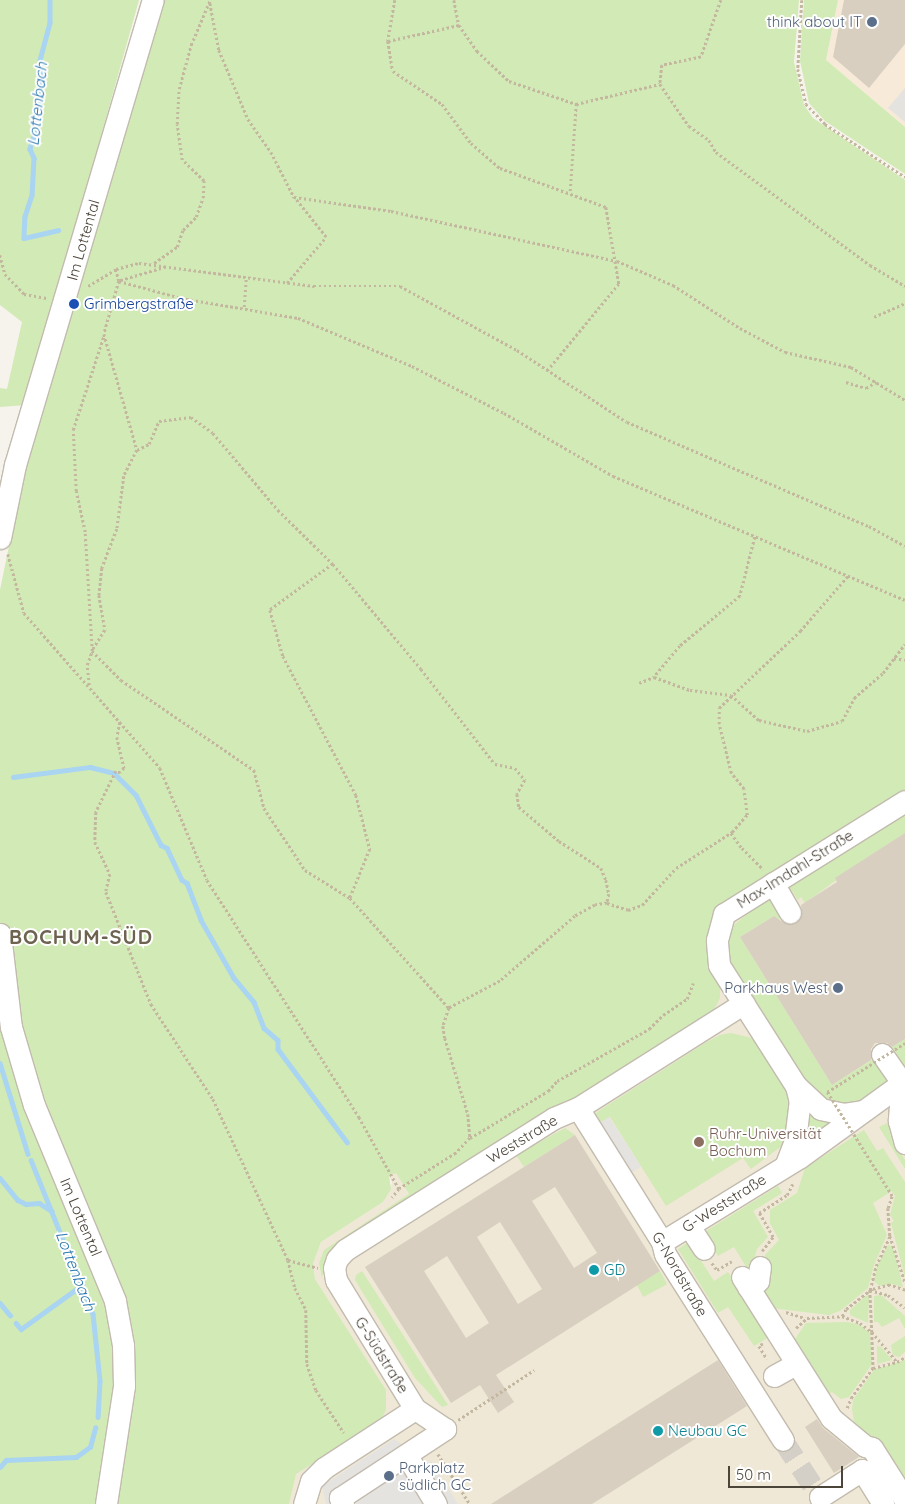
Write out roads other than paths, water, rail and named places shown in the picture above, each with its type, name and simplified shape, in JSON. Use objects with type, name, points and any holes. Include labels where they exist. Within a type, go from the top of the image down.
[{"type":"street","name":"Im Lottental","points":[[2,543],[7,462],[65,301],[152,0]]},
{"type":"street","name":"Max-Imdahl-Straße","points":[[862,1111],[844,1114],[821,1109],[796,1086],[719,965],[717,940],[724,914],[905,801]]},
{"type":"street","points":[[774,883],[790,912]]},
{"type":"street","name":"Im Lottental","points":[[0,934],[11,1027],[34,1105],[115,1301],[123,1345],[124,1386],[106,1504]]},
{"type":"street","name":"Weststraße","points":[[334,1268],[345,1250],[554,1118],[578,1108],[744,1003]]},
{"type":"street","points":[[882,1054],[904,1082],[899,1121],[905,1143]]},
{"type":"street","points":[[790,1173],[855,1120],[862,1111],[904,1082]]},
{"type":"street","name":"Max-Imdahl-Straße","points":[[790,1173],[800,1102],[796,1086]]},
{"type":"street","name":"G-Nordstraße","points":[[578,1108],[662,1242],[665,1254],[784,1440]]},
{"type":"street","name":"G-Weststraße","points":[[662,1242],[758,1181],[790,1173]]},
{"type":"street","points":[[688,1226],[707,1255]]},
{"type":"street","name":"G-Südstraße","points":[[334,1268],[336,1280],[415,1409],[438,1437],[407,1456]]},
{"type":"street","points":[[746,1275],[768,1312],[784,1354],[839,1414],[865,1446],[872,1448],[905,1500]]},
{"type":"street","points":[[304,1504],[311,1481],[324,1468],[415,1409]]},
{"type":"street","points":[[343,1504],[340,1498],[407,1456],[436,1504]]},
{"type":"street","points":[[819,1496],[862,1470],[883,1504]]},
{"type":"waterway","name":"Lottenbach","points":[[50,0],[50,23],[40,60],[43,76],[36,129],[30,149],[34,158],[32,195],[25,216],[24,238],[58,230]]},
{"type":"waterway","points":[[13,777],[90,767],[114,773],[136,795],[161,845],[167,848],[182,880],[187,883],[201,920],[234,978],[254,1002],[264,1028],[278,1040],[278,1049],[347,1142]]},
{"type":"waterway","name":"Lottenbach","points":[[0,1063],[28,1154]]},
{"type":"waterway","name":"Lottenbach","points":[[31,1160],[93,1314],[100,1381],[98,1417]]},
{"type":"waterway","name":"Lottenbach","points":[[0,1178],[18,1200],[26,1204],[39,1203],[52,1211]]},
{"type":"waterway","points":[[16,1323],[21,1329],[82,1285]]},
{"type":"waterway","points":[[0,1303],[10,1315]]},
{"type":"waterway","name":"Lottenbach","points":[[0,1467],[6,1460],[76,1457],[90,1447],[95,1428]]},
{"type":"tunnel","points":[[783,1440],[813,1486]]},
{"type":"place","name":"think about IT","points":[[872,22]]},
{"type":"place","name":"Grimbergstraße","points":[[74,304]]},
{"type":"place","name":"Parkhaus West","points":[[838,988]]},
{"type":"place","name":"Ruhr-Universität Bochum","points":[[699,1142]]},
{"type":"place","name":"GD","points":[[594,1270]]},
{"type":"place","name":"Neubau GC","points":[[658,1431]]},
{"type":"place","name":"Parkplatz südlich GC","points":[[389,1476]]},
{"type":"district","name":"BOCHUM-SÜD","points":[[81,936]]}]
